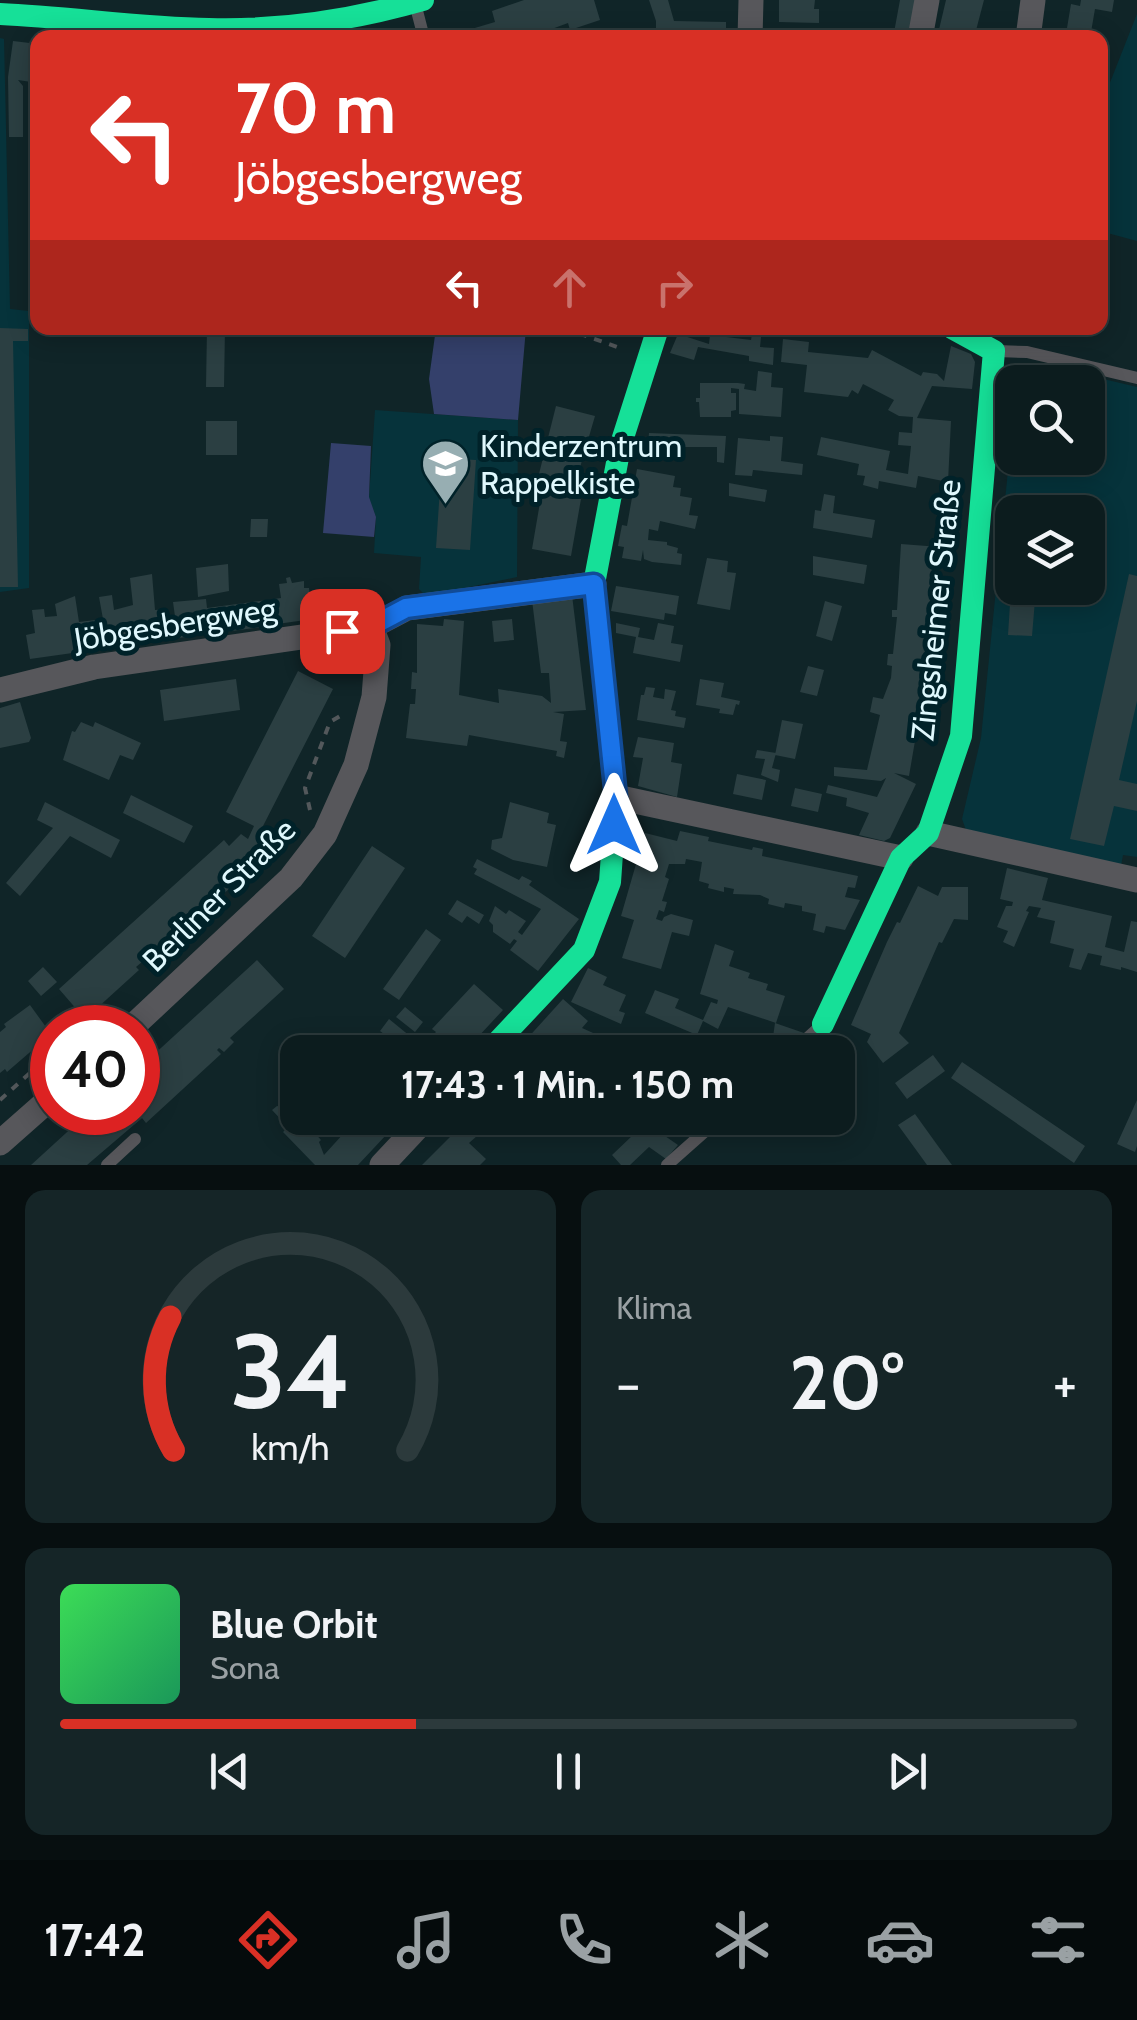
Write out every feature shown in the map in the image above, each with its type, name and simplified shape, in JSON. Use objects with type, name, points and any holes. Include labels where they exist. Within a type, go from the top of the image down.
[{"type":"street","points":[[750,30],[751,0]]},
{"type":"street","points":[[921,30],[927,0]]},
{"type":"street","points":[[1029,30],[1034,0]]},
{"type":"street","points":[[0,14],[182,29],[248,28],[332,21],[417,1]]},
{"type":"street","points":[[504,1035],[584,950],[610,882],[616,797],[594,584],[620,447],[655,335]]},
{"type":"street","name":"Zingsheimer Straße","points":[[823,1024],[900,858],[928,833],[961,736],[989,341]]},
{"type":"street","name":"Jöbgesbergweg","points":[[0,690],[94,667],[372,626],[406,608],[594,584]]},
{"type":"street","name":"Berliner Straße","points":[[156,1005],[291,878],[318,844],[356,765],[374,697],[378,646],[372,626]]},
{"type":"street","points":[[616,797],[900,858]]},
{"type":"street","points":[[928,833],[1137,880]]},
{"type":"street","points":[[0,1143],[30,1116]]},
{"type":"street","points":[[382,1165],[410,1135]]},
{"type":"lane","points":[[417,1],[422,30]]},
{"type":"lane","points":[[989,341],[1137,378]]},
{"type":"lane","points":[[811,1035],[823,1024]]},
{"type":"lane","points":[[667,1165],[701,1135]]},
{"type":"lane","points":[[107,1165],[134,1139]]},
{"type":"path","points":[[583,335],[647,358]]},
{"type":"path","points":[[318,844],[305,788],[330,722],[374,697]]},
{"type":"path","points":[[0,1100],[30,1073]]},
{"type":"shaded area","points":[[1137,14],[1137,241],[1108,233],[1108,88]]},
{"type":"shaded area","points":[[0,38],[4,39],[10,309],[29,311],[29,588],[0,592]]},
{"type":"shaded area","points":[[435,335],[525,335],[518,420],[434,414],[429,379]]},
{"type":"shaded area","points":[[1105,379],[1137,387],[1137,857],[1123,855],[1120,871],[966,830],[962,819],[981,738],[995,599],[995,605],[1105,605],[1105,495],[1006,495],[1008,475],[1105,475]]},
{"type":"shaded area","name":"Kinderzentrum Rappelkiste","points":[[375,410],[518,420],[517,577],[426,596],[419,589],[421,557],[374,553],[376,517],[369,498]]},
{"type":"shaded area","points":[[331,443],[371,446],[369,497],[376,517],[374,537],[323,533]]},
{"type":"building","points":[[524,0],[594,0],[600,20],[570,30],[568,23],[549,30],[468,30],[495,22],[492,11]]},
{"type":"building","points":[[649,0],[668,0],[674,21],[726,22],[726,30],[656,30]]},
{"type":"building","points":[[779,0],[815,0],[819,23],[779,22]]},
{"type":"building","points":[[900,0],[918,0],[913,30],[894,30]]},
{"type":"building","points":[[946,0],[984,0],[976,30],[939,30]]},
{"type":"building","points":[[1081,0],[1114,0],[1112,12],[1095,9],[1091,30],[1067,30],[1071,4],[1080,6]]},
{"type":"building","points":[[13,41],[30,43],[30,82],[18,80],[23,86],[23,137],[9,137],[8,77]]},
{"type":"building","points":[[0,328],[28,329],[28,341],[13,341],[18,587],[0,587]]},
{"type":"building","points":[[207,335],[225,335],[224,387],[206,387]]},
{"type":"building","points":[[678,335],[709,344],[710,335],[751,340],[752,335],[761,335],[760,347],[774,348],[773,365],[749,361],[749,356],[698,347],[694,360],[670,353]]},
{"type":"building","points":[[783,339],[809,342],[808,352],[868,358],[872,350],[921,376],[923,372],[937,374],[944,381],[951,346],[971,354],[975,362],[972,389],[932,386],[917,418],[951,421],[948,482],[918,476],[916,488],[879,481],[878,489],[863,485],[865,476],[857,475],[859,464],[817,455],[821,437],[890,451],[886,470],[908,474],[911,446],[898,445],[899,432],[912,433],[913,417],[888,410],[894,400],[863,384],[858,394],[852,390],[848,397],[804,392],[807,365],[781,362]]},
{"type":"building","points":[[758,371],[772,373],[771,387],[783,388],[781,417],[739,414],[739,389],[731,388],[731,393],[736,393],[736,410],[731,411],[731,417],[700,417],[696,398],[700,398],[700,383],[745,384],[744,389],[756,391]]},
{"type":"building","points":[[556,406],[595,416],[581,464],[580,476],[586,478],[576,498],[581,499],[571,556],[532,549],[543,485],[539,474]]},
{"type":"building","points":[[206,421],[237,421],[237,455],[206,455]]},
{"type":"building","points":[[649,433],[726,436],[724,463],[717,462],[717,447],[648,444]]},
{"type":"building","points":[[770,436],[783,437],[781,461],[803,464],[802,475],[753,470],[752,476],[735,475],[738,438],[770,441]]},
{"type":"building","points":[[442,458],[476,460],[470,550],[436,548]]},
{"type":"building","points":[[637,469],[675,476],[673,487],[681,488],[680,496],[692,498],[689,515],[698,516],[695,529],[660,521],[658,531],[649,529],[648,540],[678,548],[681,565],[644,559],[643,550],[641,561],[622,558],[624,547],[618,546],[622,525],[627,526]]},
{"type":"building","points":[[729,483],[767,490],[765,502],[729,496]]},
{"type":"building","points":[[824,494],[835,496],[833,513],[875,520],[872,538],[813,528],[815,510],[821,511]]},
{"type":"building","points":[[251,519],[268,519],[267,537],[250,537]]},
{"type":"building","points":[[901,544],[940,547],[934,609],[938,609],[930,653],[934,653],[932,670],[929,669],[922,700],[909,776],[894,773],[916,784],[890,838],[884,841],[859,835],[869,813],[846,806],[847,798],[826,793],[828,785],[877,797],[886,778],[881,781],[834,776],[834,767],[867,770],[880,715],[870,712],[873,697],[883,699],[891,678],[892,666],[887,665],[888,654],[893,654],[897,617],[892,617],[892,610],[897,610]]},
{"type":"building","points":[[813,556],[867,565],[864,584],[813,575]]},
{"type":"building","points":[[707,558],[728,561],[727,572],[736,573],[730,610],[697,604]]},
{"type":"building","points":[[228,564],[229,591],[198,597],[196,568]]},
{"type":"building","points":[[152,574],[155,610],[168,609],[172,639],[30,659],[26,635],[35,633],[32,610],[44,609],[45,617],[57,616],[55,604],[75,596],[79,622],[103,619],[99,597],[112,595],[114,610],[133,605],[130,578]]},
{"type":"building","points":[[1129,574],[1137,576],[1137,701],[1119,780],[1137,784],[1137,811],[1114,806],[1104,846],[1070,839]]},
{"type":"building","points":[[290,577],[292,583],[304,581],[304,588],[309,588],[313,619],[277,624],[274,599],[281,598],[279,584],[287,583],[286,578]]},
{"type":"building","points":[[616,586],[679,596],[676,615],[665,613],[664,620],[611,611]]},
{"type":"building","points":[[572,595],[586,710],[553,712],[564,714],[560,741],[567,742],[564,758],[556,756],[557,751],[469,735],[467,746],[406,738],[410,704],[415,704],[416,689],[411,689],[412,672],[417,673],[417,624],[443,626],[444,619],[464,621],[459,695],[499,703],[498,689],[542,696],[551,703],[549,673],[541,673],[532,600]]},
{"type":"building","points":[[206,599],[207,608],[267,600],[269,626],[178,638],[173,602]]},
{"type":"building","points":[[825,601],[842,606],[832,641],[816,636]]},
{"type":"building","points":[[1010,605],[1035,605],[1032,636],[1008,635]]},
{"type":"building","points":[[512,619],[514,640],[494,642],[492,621]]},
{"type":"building","points":[[616,623],[640,628],[638,637],[654,640],[658,623],[674,626],[671,643],[683,645],[680,662],[633,653],[636,637],[616,633]]},
{"type":"building","points":[[808,666],[824,670],[817,696],[800,692]]},
{"type":"building","points":[[298,671],[333,689],[263,826],[275,832],[264,853],[257,847],[242,861],[250,870],[151,959],[149,956],[136,967],[139,970],[100,1005],[73,1005],[59,989],[224,840],[229,846],[241,834],[248,839],[254,826],[226,812]]},
{"type":"building","points":[[236,679],[240,710],[164,721],[160,690]]},
{"type":"building","points":[[700,679],[724,683],[721,697],[740,701],[733,715],[696,705]]},
{"type":"building","points":[[646,687],[655,688],[653,697],[664,699],[665,689],[676,691],[671,710],[676,711],[675,716],[686,718],[684,728],[637,720]]},
{"type":"building","points":[[20,702],[31,738],[29,742],[0,748],[0,708]]},
{"type":"building","points":[[782,720],[803,724],[795,759],[775,755]]},
{"type":"building","points":[[81,722],[93,727],[95,722],[141,743],[133,760],[120,755],[109,780],[63,760],[72,731]]},
{"type":"building","points":[[638,737],[674,743],[671,762],[682,764],[677,797],[638,786],[643,758],[633,757]]},
{"type":"building","points":[[757,750],[776,753],[772,768],[780,770],[778,782],[761,775],[765,759],[755,758]]},
{"type":"building","points":[[737,774],[766,780],[762,800],[733,794]]},
{"type":"building","points":[[795,788],[822,794],[818,812],[791,806]]},
{"type":"building","points":[[131,795],[193,826],[184,843],[123,813]]},
{"type":"building","points":[[45,802],[120,840],[111,858],[70,836],[20,896],[6,883],[53,828],[37,820]]},
{"type":"building","points":[[510,802],[549,813],[547,823],[556,825],[547,867],[513,860],[491,849],[492,840],[502,838]]},
{"type":"building","points":[[680,831],[709,837],[708,841],[763,849],[762,856],[858,876],[855,888],[848,887],[845,897],[860,900],[845,930],[826,926],[824,933],[813,930],[816,914],[802,911],[802,906],[785,903],[784,908],[768,904],[769,899],[760,895],[733,894],[734,889],[724,887],[724,892],[708,888],[709,884],[699,881],[702,862],[686,859],[685,864],[669,864],[662,901],[667,902],[656,919],[662,921],[671,914],[693,920],[689,936],[672,932],[661,969],[622,958],[634,920],[621,916],[645,833],[677,841]]},
{"type":"building","points":[[372,846],[405,868],[345,958],[312,936]]},
{"type":"building","points":[[477,859],[519,880],[522,876],[532,881],[529,885],[579,919],[538,971],[510,950],[517,941],[514,939],[510,944],[493,932],[489,921],[495,906],[506,914],[509,910],[526,921],[518,932],[522,935],[541,909],[474,874]]},
{"type":"building","points":[[1007,868],[1048,878],[1042,900],[1112,916],[1105,947],[1124,952],[1131,921],[1137,922],[1137,972],[1100,965],[1102,956],[1088,953],[1081,970],[1069,967],[1074,949],[1050,943],[1055,921],[1037,917],[1041,908],[1029,906],[1014,947],[1003,942],[1008,931],[997,927],[1006,906],[1013,902],[1000,899]]},
{"type":"building","points":[[918,886],[938,896],[942,887],[968,887],[968,920],[954,919],[942,943],[939,942],[899,1033],[909,1043],[883,1063],[867,1042],[871,1034],[851,1025],[887,942]]},
{"type":"building","points":[[457,900],[484,915],[479,924],[467,916],[462,923],[448,914]]},
{"type":"building","points":[[426,929],[441,940],[399,1000],[383,989]]},
{"type":"building","points":[[715,944],[734,951],[729,966],[750,973],[748,978],[768,984],[766,990],[785,996],[776,1023],[728,1007],[718,1029],[703,1021],[697,1035],[645,1013],[655,990],[679,999],[675,1008],[703,1020],[711,1002],[717,1004],[718,1000],[700,994]]},
{"type":"building","points":[[257,960],[284,989],[230,1038],[234,1042],[224,1052],[219,1048],[221,1054],[160,1110],[160,1049]]},
{"type":"building","points":[[43,967],[57,982],[41,996],[28,981]]},
{"type":"building","points":[[588,968],[607,977],[603,985],[626,995],[619,1011],[625,1013],[621,1024],[571,1002]]},
{"type":"building","points":[[474,984],[503,1010],[480,1035],[433,1035],[436,1032],[432,1029]]},
{"type":"building","points":[[563,999],[588,1021],[582,1028],[598,1035],[530,1035]]},
{"type":"building","points":[[30,1005],[30,1052],[7,1072],[5,1069],[0,1073],[0,1032],[6,1027],[4,1024]]},
{"type":"building","points":[[405,1007],[423,1022],[415,1032],[396,1017]]},
{"type":"building","points":[[389,1019],[409,1035],[385,1035],[380,1031]]},
{"type":"building","points":[[775,1023],[804,1033],[802,1035],[773,1035]]},
{"type":"building","points":[[933,1055],[945,1071],[907,1099],[895,1083]]},
{"type":"building","points":[[962,1062],[1085,1146],[1074,1163],[951,1078]]},
{"type":"building","points":[[1137,1100],[1137,1146],[1135,1152],[1117,1144]]},
{"type":"building","points":[[915,1114],[952,1165],[927,1165],[898,1125]]},
{"type":"building","points":[[64,1135],[122,1135],[87,1165],[31,1165]]},
{"type":"building","points":[[286,1135],[316,1135],[324,1155],[342,1135],[386,1135],[358,1165],[315,1165]]},
{"type":"building","points":[[452,1135],[478,1135],[469,1143],[486,1159],[480,1165],[422,1165]]},
{"type":"building","points":[[633,1135],[664,1135],[678,1145],[666,1159],[649,1147],[630,1165],[621,1165],[612,1155]]},
{"type":"traffic: fast","points":[[0,14],[157,27],[236,29],[317,23],[423,0]]},
{"type":"traffic: fast","points":[[504,1035],[584,950],[610,882],[616,797],[594,584],[620,447],[656,335]]},
{"type":"traffic: fast","points":[[823,1024],[901,858],[928,833],[961,736],[994,351],[965,335]]},
{"type":"place","name":"Kinderzentrum Rappelkiste","points":[[445,506]]},
{"type":"route","points":[[342,631],[372,626],[406,608],[594,584],[616,797],[614,825]]}]
